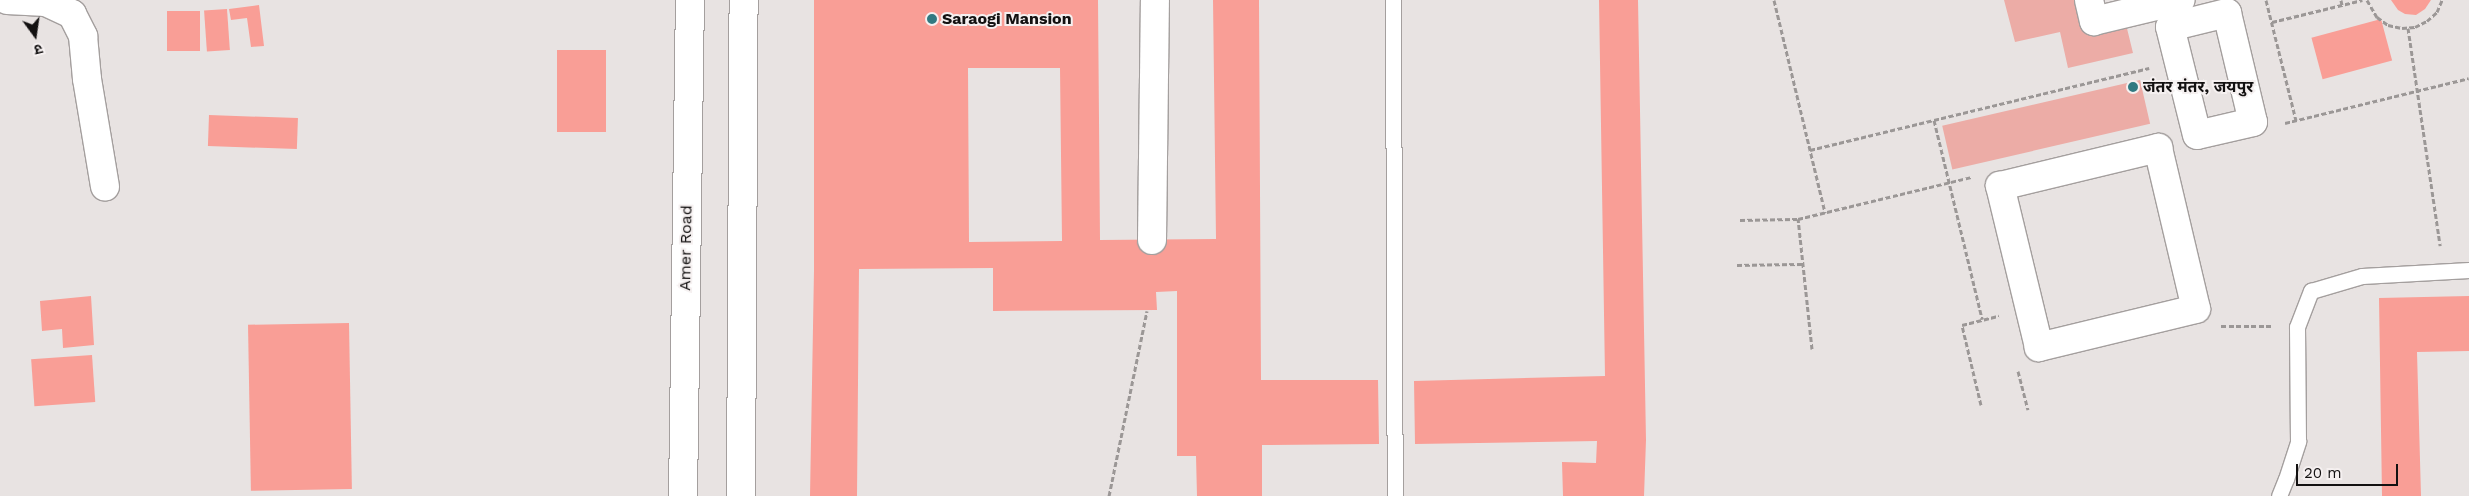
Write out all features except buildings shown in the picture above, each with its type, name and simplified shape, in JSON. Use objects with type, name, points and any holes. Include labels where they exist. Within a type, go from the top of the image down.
[{"type":"street","points":[[7,0],[46,2],[72,14],[83,36],[86,79],[105,187]]},
{"type":"street","name":"Amer Road","points":[[683,496],[690,0]]},
{"type":"street","points":[[741,496],[744,0]]},
{"type":"street","points":[[1152,240],[1155,0]]},
{"type":"street","points":[[2089,0],[2094,21],[2181,0]]},
{"type":"street","points":[[2158,148],[2196,309],[2039,347],[2000,186],[2158,148]]},
{"type":"lane","points":[[1393,0],[1395,496]]},
{"type":"lane","points":[[2279,496],[2298,441],[2297,326],[2312,291],[2362,276],[2469,270]]},
{"type":"path","points":[[1774,0],[1826,213]]},
{"type":"path","points":[[2266,0],[2296,120]]},
{"type":"path","points":[[2341,0],[2342,5]]},
{"type":"path","points":[[2272,22],[2362,0]]},
{"type":"path","points":[[2366,0],[2378,17],[2388,25],[2408,28],[2427,21],[2437,12],[2442,0]]},
{"type":"path","points":[[2408,28],[2444,272]]},
{"type":"path","points":[[1810,150],[2150,68]]},
{"type":"path","points":[[1934,120],[1982,320]]},
{"type":"path","points":[[1740,220],[1798,219],[1977,176]]},
{"type":"path","points":[[1798,219],[1812,350]]},
{"type":"path","points":[[1737,266],[1803,264]]},
{"type":"path","points":[[1109,496],[1147,310]]},
{"type":"path","points":[[1981,405],[1962,324],[2004,314]]},
{"type":"path","points":[[2016,362],[2028,410]]},
{"type":"shaded area","points":[[2004,0],[2076,0],[2081,19],[2122,8],[2133,53],[2068,68],[2060,32],[2015,42]]},
{"type":"shaded area","points":[[2140,80],[2150,124],[1952,170],[1942,126]]},
{"type":"place","name":"Saraogi Mansion","points":[[932,19]]},
{"type":"place","name":"जंतर मंतर, जयपुर","points":[[2133,87]]}]
